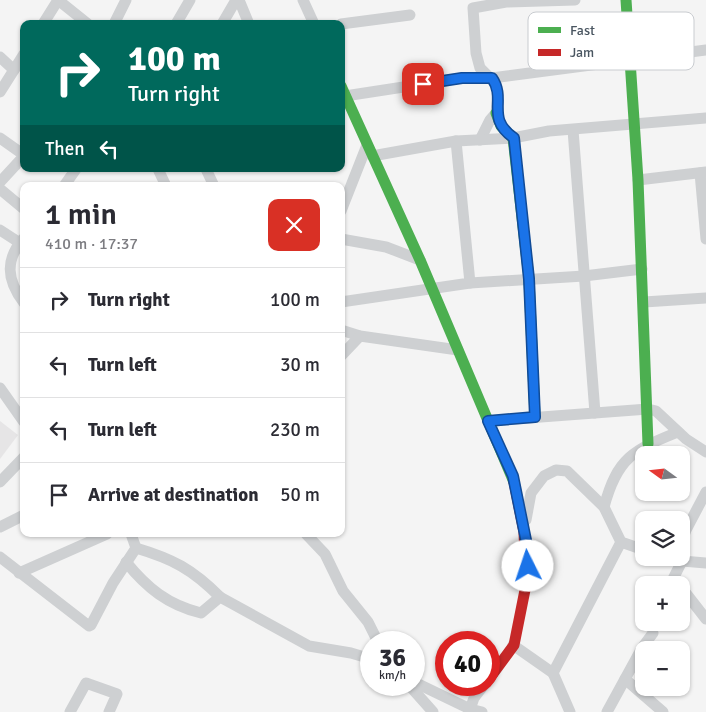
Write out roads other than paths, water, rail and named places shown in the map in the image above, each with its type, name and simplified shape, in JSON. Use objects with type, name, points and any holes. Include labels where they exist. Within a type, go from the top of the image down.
[{"type":"street","points":[[46,20],[58,0],[83,20]]},
{"type":"street","points":[[116,20],[126,0]]},
{"type":"street","points":[[178,20],[190,0]]},
{"type":"street","points":[[224,20],[237,0]]},
{"type":"street","points":[[237,0],[247,20]]},
{"type":"street","points":[[303,0],[312,20]]},
{"type":"street","points":[[535,417],[529,279],[514,138],[502,126],[496,113],[498,93],[496,84],[480,68],[476,53],[474,8],[506,2],[571,0]]},
{"type":"street","points":[[345,23],[410,15]]},
{"type":"street","points":[[0,57],[20,63],[0,92]]},
{"type":"street","points":[[345,91],[462,78],[492,78],[550,70]]},
{"type":"street","points":[[631,70],[644,302],[648,444]]},
{"type":"street","points":[[345,96],[420,260],[431,290],[513,476],[528,550],[528,581],[514,645],[500,664]]},
{"type":"street","points":[[480,140],[490,120],[496,113]]},
{"type":"street","points":[[369,150],[456,141],[514,138],[549,131],[633,123],[706,118]]},
{"type":"street","points":[[573,130],[595,413]]},
{"type":"street","points":[[0,138],[20,153]]},
{"type":"street","points":[[456,141],[470,283]]},
{"type":"street","points":[[345,202],[369,150]]},
{"type":"street","points":[[0,182],[20,160]]},
{"type":"street","points":[[638,180],[703,173],[706,238]]},
{"type":"street","points":[[0,189],[20,205]]},
{"type":"street","points":[[0,230],[20,240]]},
{"type":"street","points":[[345,240],[386,247],[420,260]]},
{"type":"street","points":[[20,245],[9,266],[14,290],[20,298]]},
{"type":"street","points":[[345,301],[470,283],[584,276],[642,269]]},
{"type":"street","points":[[644,302],[706,298]]},
{"type":"street","points":[[345,331],[360,336],[458,350]]},
{"type":"street","points":[[345,352],[360,336]]},
{"type":"street","points":[[0,388],[20,416]]},
{"type":"street","points":[[488,421],[648,409],[656,411],[678,432],[706,452]]},
{"type":"street","points":[[604,507],[615,474],[625,460],[648,444],[678,432]]},
{"type":"street","points":[[0,482],[20,461]]},
{"type":"street","points":[[524,529],[531,493],[544,476],[556,470],[567,471],[604,507],[621,542],[635,547]]},
{"type":"street","points":[[690,522],[706,492]]},
{"type":"street","points":[[0,527],[20,517]]},
{"type":"street","points":[[19,573],[100,537]]},
{"type":"street","points":[[132,537],[136,548]]},
{"type":"street","points":[[309,537],[325,554],[343,590],[368,622],[372,631]]},
{"type":"street","points":[[553,674],[621,542]]},
{"type":"street","points":[[0,558],[88,626],[91,625],[112,583],[136,548]]},
{"type":"street","points":[[136,548],[184,566],[220,597],[309,646],[360,656]]},
{"type":"street","points":[[126,562],[140,579],[157,594],[189,610],[201,613],[220,597]]},
{"type":"street","points":[[690,562],[706,563]]},
{"type":"street","points":[[690,600],[706,619]]},
{"type":"street","points":[[607,712],[642,648],[653,633]]},
{"type":"street","points":[[514,645],[553,674],[570,712]]},
{"type":"street","points":[[625,679],[663,712]]},
{"type":"street","points":[[70,712],[86,683],[117,694],[109,712]]},
{"type":"street","points":[[425,688],[469,711],[482,712]]},
{"type":"street","points":[[419,696],[433,712]]},
{"type":"street","points":[[469,711],[476,696]]}]
